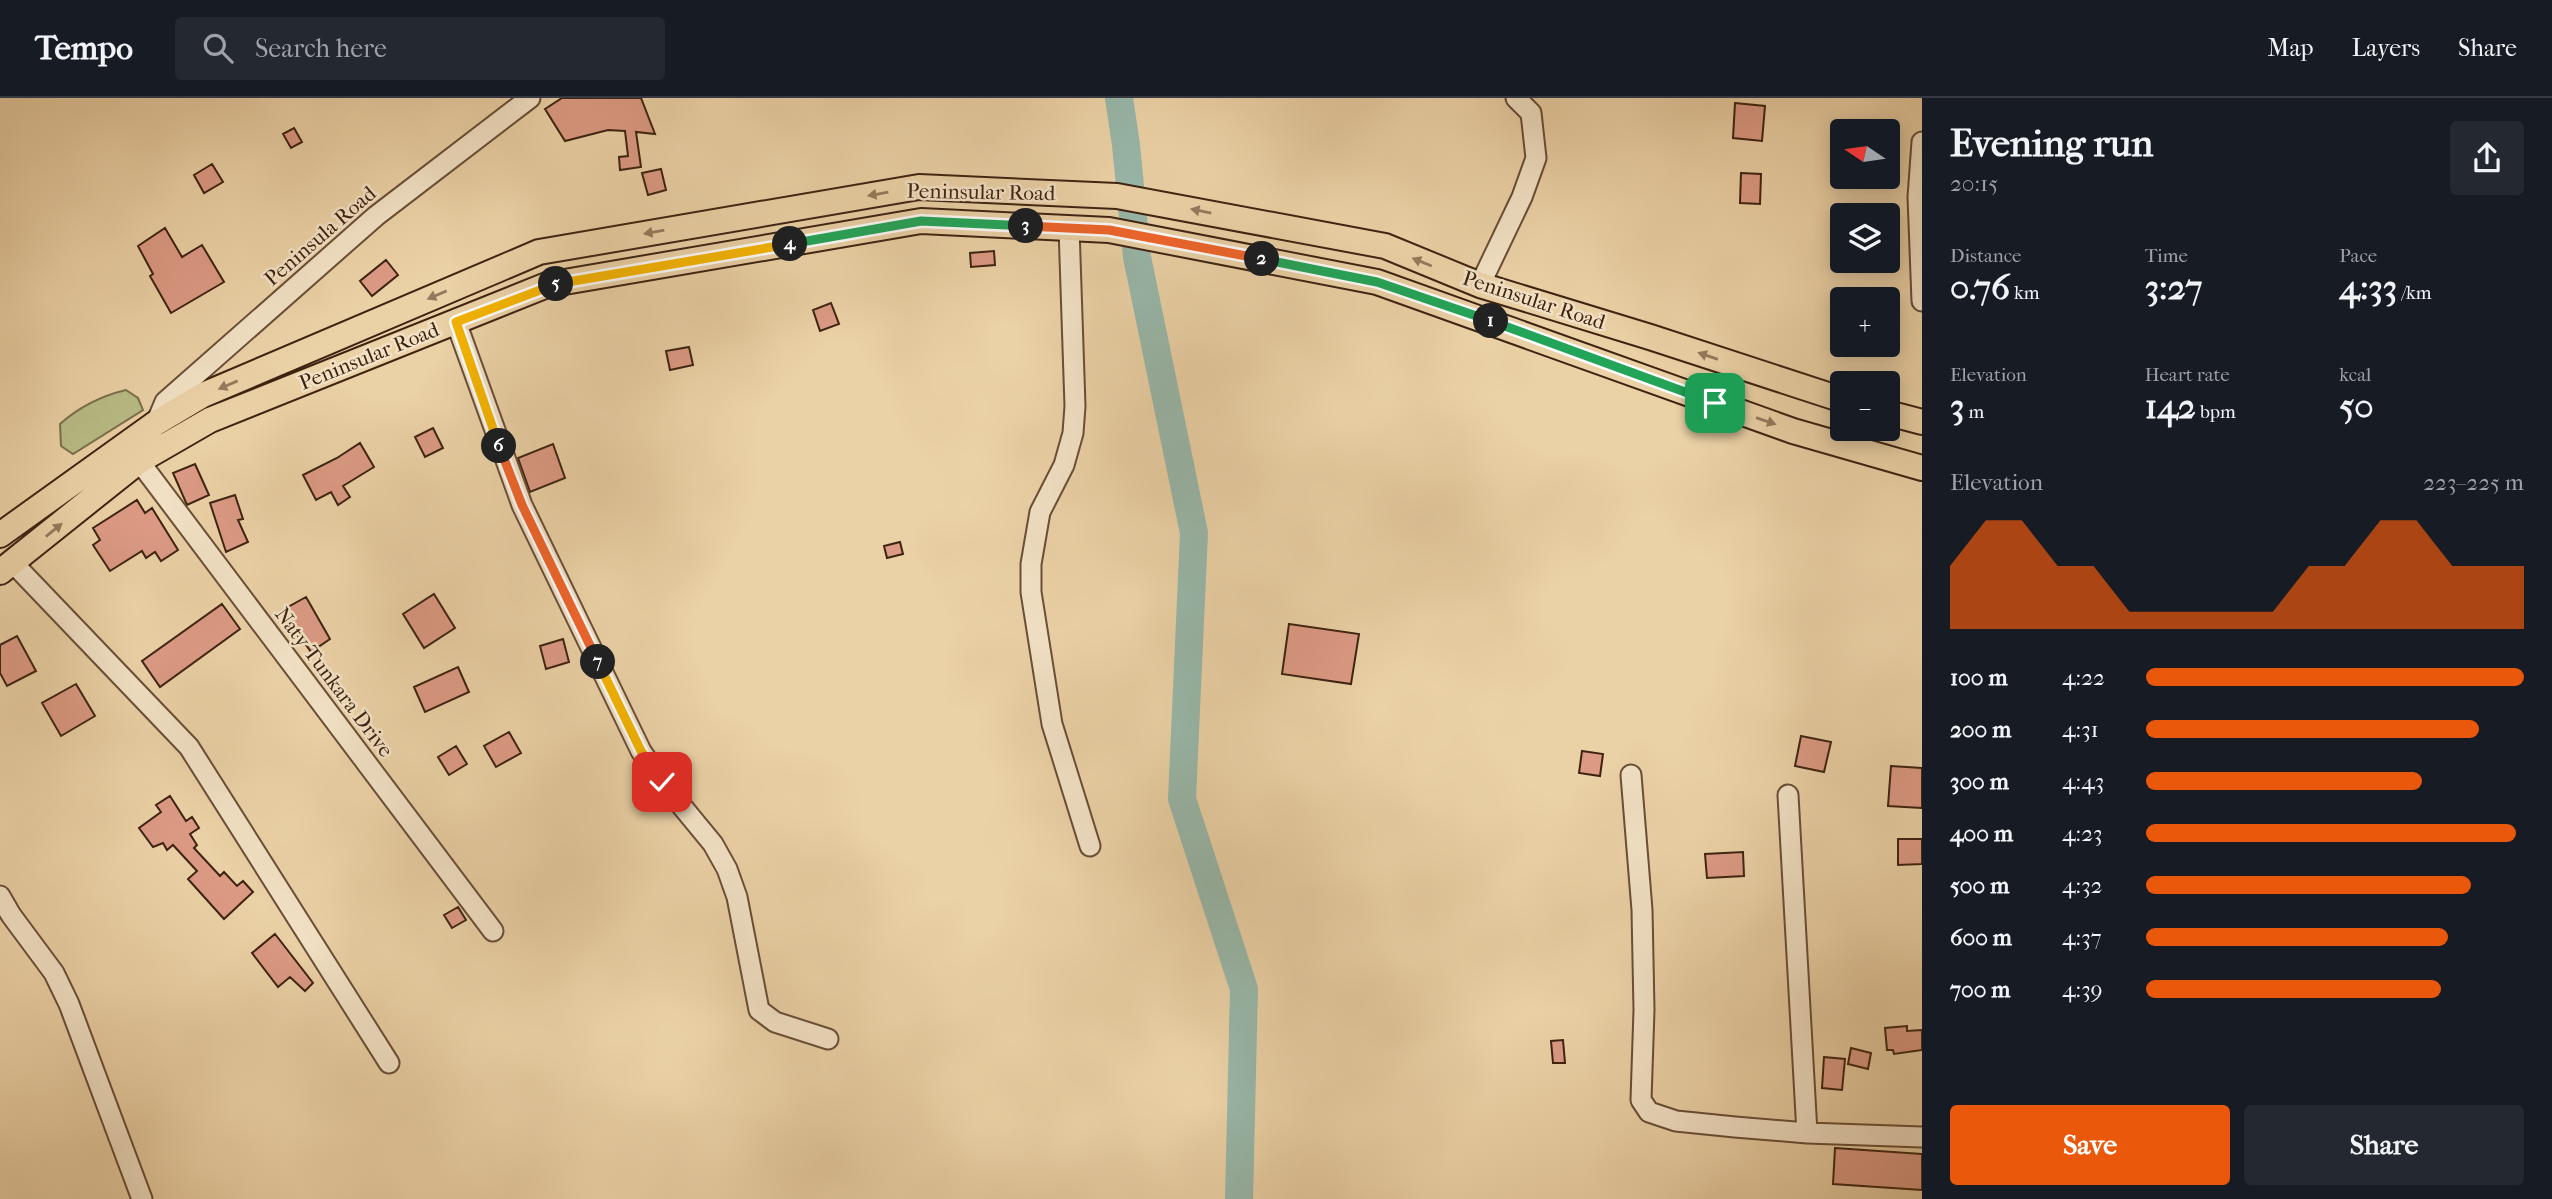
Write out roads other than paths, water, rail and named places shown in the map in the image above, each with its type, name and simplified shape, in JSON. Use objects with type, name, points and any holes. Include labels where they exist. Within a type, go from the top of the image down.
[{"type":"main road","name":"Peninsular Road","points":[[0,535],[161,413],[539,252],[919,187],[1117,197],[1385,246],[1480,285],[1830,396]]},
{"type":"main road","name":"Peninsular Road","points":[[7,568],[139,461],[210,420],[547,285],[921,221],[1109,230],[1377,282],[1793,431],[1922,468]]},
{"type":"main road","points":[[1900,416],[1922,422]]},
{"type":"street","name":"Peninsula Road","points":[[0,521],[161,413],[376,216],[530,98]]},
{"type":"street","points":[[1480,285],[1522,197],[1536,158],[1531,113],[1517,98]]},
{"type":"street","points":[[1922,142],[1918,197],[1922,301]]},
{"type":"street","points":[[1069,228],[1075,406],[1068,452],[1040,512],[1031,564],[1031,592],[1052,724],[1090,846]]},
{"type":"street","points":[[456,322],[522,505],[641,751],[662,782],[713,844],[727,869],[737,897],[759,1010],[775,1022],[828,1039]]},
{"type":"street","name":"Naty Tunkara Drive","points":[[139,461],[493,931]]},
{"type":"street","points":[[7,568],[188,747],[389,1063]]},
{"type":"street","points":[[1631,775],[1642,910],[1644,1010],[1641,1100],[1649,1112],[1676,1121],[1807,1133],[1922,1137]]},
{"type":"street","points":[[1787,795],[1807,1133]]},
{"type":"street","points":[[0,896],[54,974],[69,1004],[142,1199]]},
{"type":"waterway","points":[[1119,98],[1137,257],[1194,533],[1182,799],[1244,989],[1239,1199]]}]
